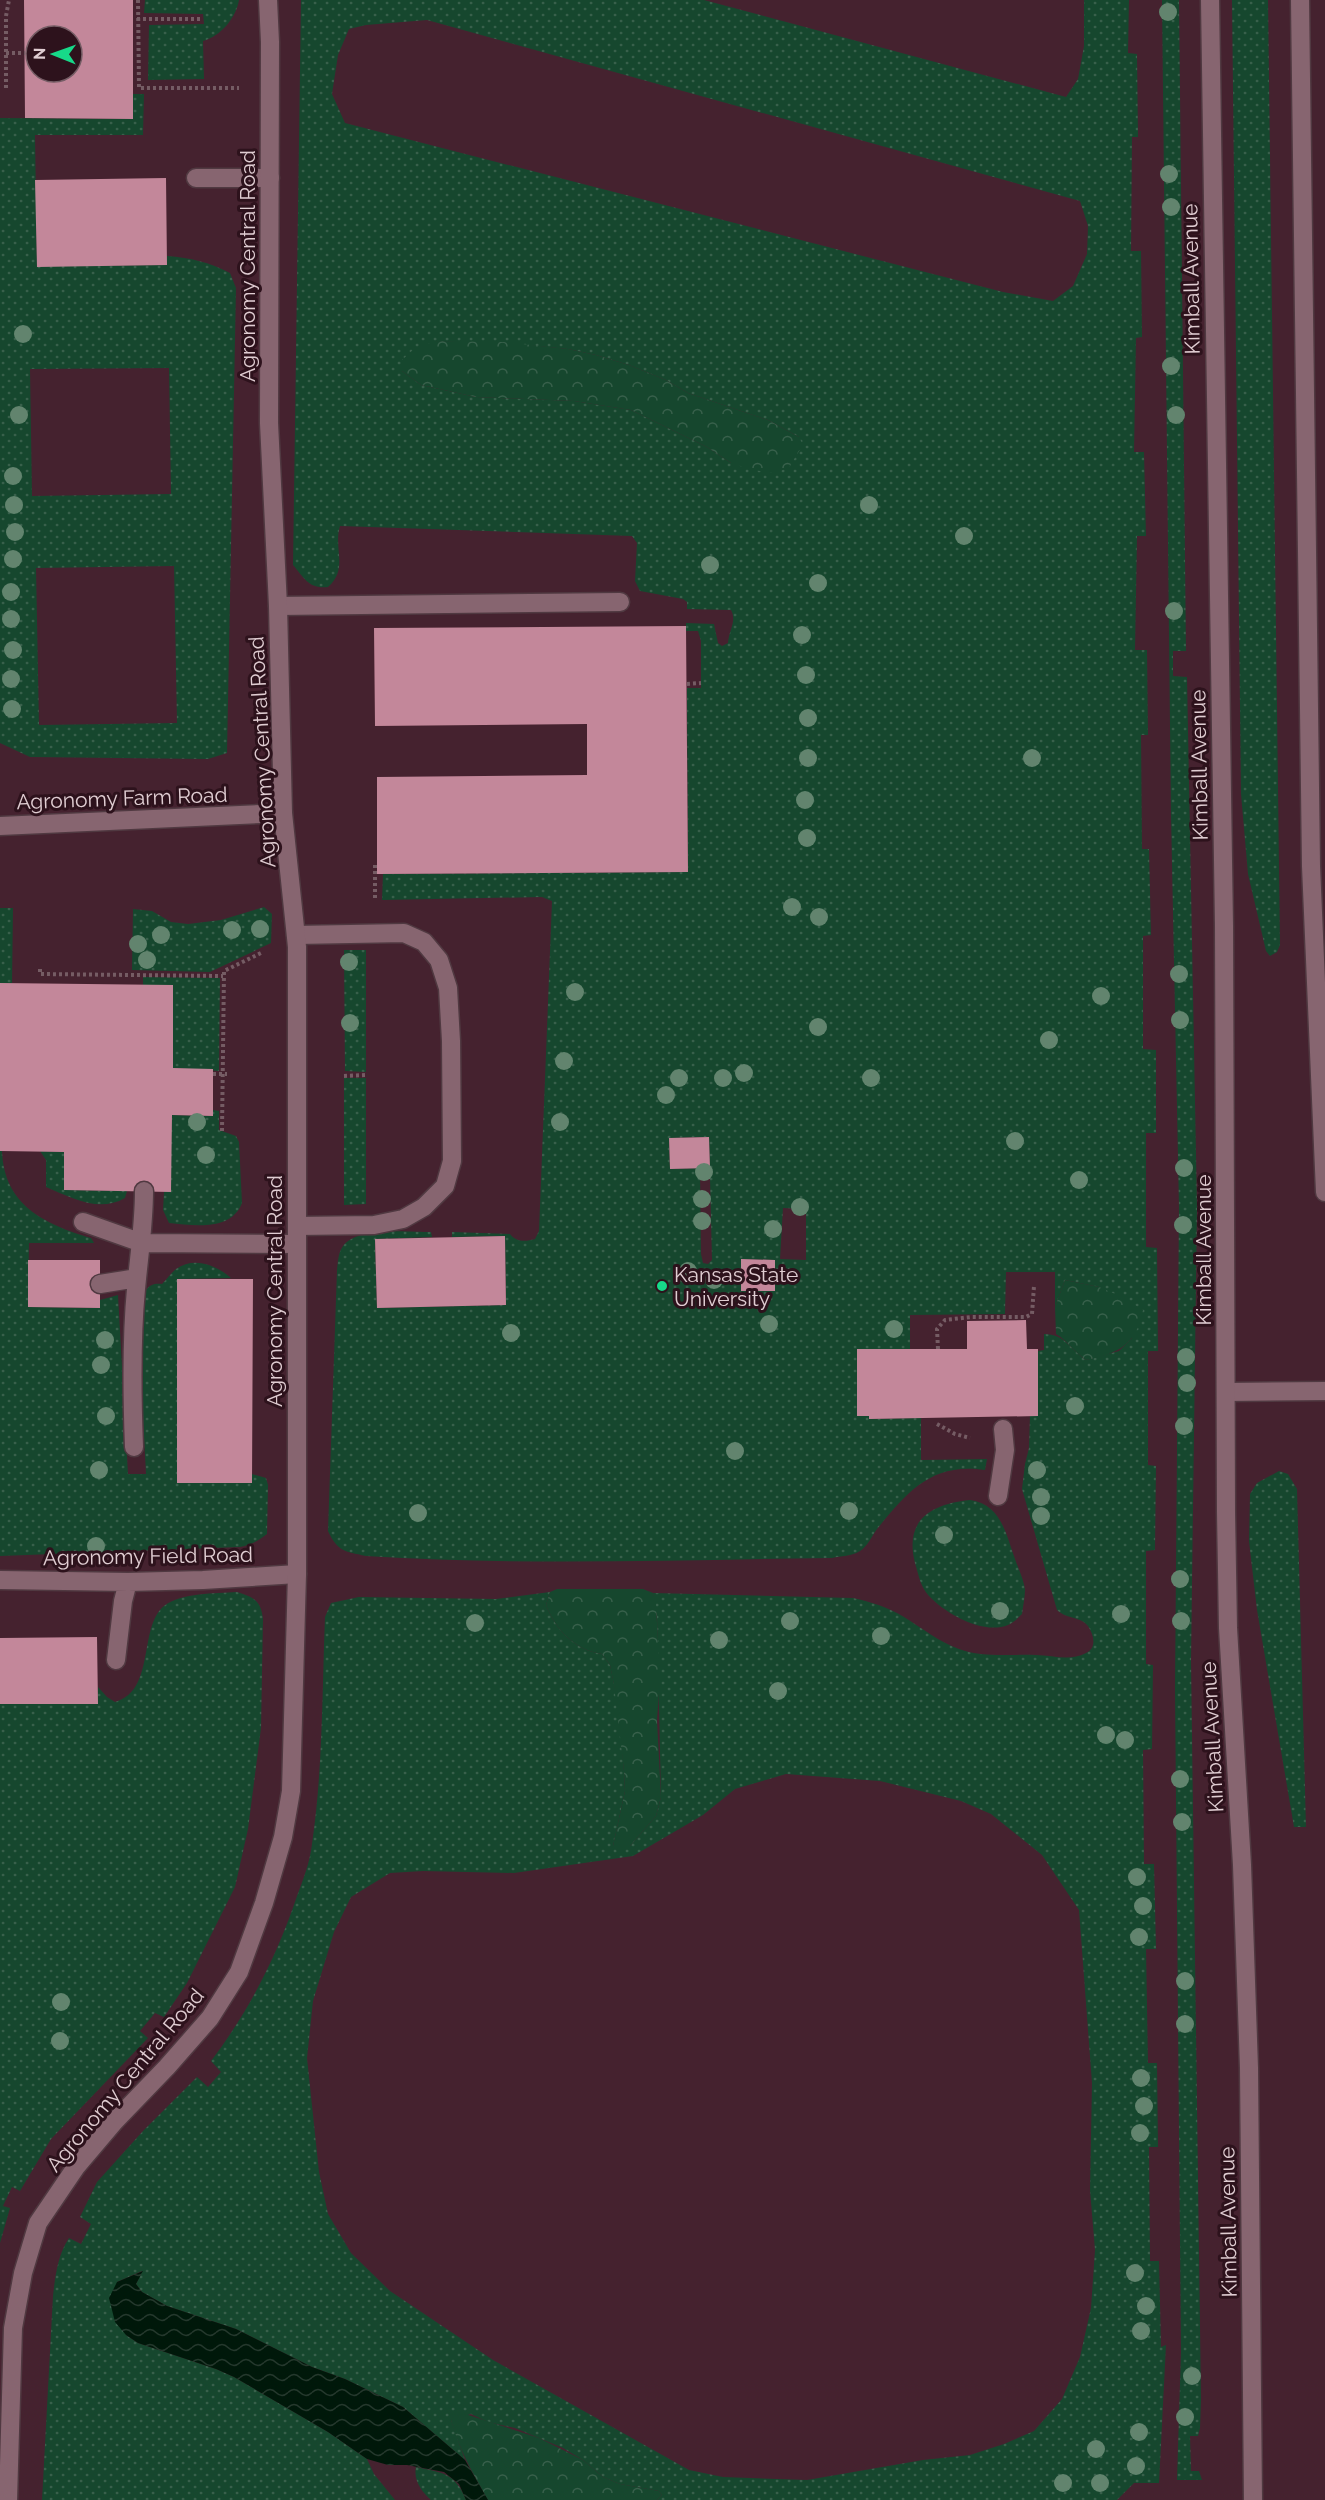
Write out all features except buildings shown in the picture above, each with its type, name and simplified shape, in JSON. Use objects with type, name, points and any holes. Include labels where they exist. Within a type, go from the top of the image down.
[{"type":"main road","name":"Agronomy Central Road","points":[[8,2500],[14,2328],[24,2273],[38,2223],[76,2167],[210,2018],[239,1972],[264,1903],[283,1837],[291,1791],[297,1574],[296,935],[283,813],[278,606],[269,423],[268,0]]},
{"type":"main road","name":"Kimball Avenue","points":[[1210,0],[1224,938],[1228,1628],[1242,1865],[1249,2068],[1253,2500]]},
{"type":"main road","points":[[1300,0],[1311,866],[1325,1192]]},
{"type":"main road","points":[[196,178],[270,178]]},
{"type":"main road","points":[[278,606],[620,602]]},
{"type":"main road","name":"Agronomy Farm Road","points":[[0,826],[283,813]]},
{"type":"main road","points":[[82,1222],[142,1243],[296,1235],[403,1219],[424,1207],[445,1186],[452,1161],[451,1030],[448,988],[439,960],[424,942],[404,933],[296,935]]},
{"type":"main road","points":[[134,1447],[132,1401],[137,1278],[142,1243],[144,1191]]},
{"type":"main road","points":[[100,1284],[137,1278]]},
{"type":"main road","points":[[1226,1392],[1325,1392]]},
{"type":"main road","points":[[998,1497],[1003,1477],[1003,1429]]},
{"type":"main road","name":"Agronomy Field Road","points":[[0,1580],[128,1582],[297,1574]]},
{"type":"main road","points":[[116,1660],[123,1601],[128,1582]]},
{"type":"path","points":[[6,88],[9,0]]},
{"type":"path","points":[[138,0],[139,88],[243,88]]},
{"type":"path","points":[[138,19],[203,19]]},
{"type":"path","points":[[6,53],[24,53]]},
{"type":"path","points":[[687,684],[701,684]]},
{"type":"path","points":[[375,865],[375,900]]},
{"type":"path","points":[[222,1131],[225,1074],[224,971],[271,948]]},
{"type":"path","points":[[40,969],[40,974],[223,975]]},
{"type":"path","points":[[213,1074],[225,1074]]},
{"type":"path","points":[[345,1076],[366,1075]]},
{"type":"path","points":[[938,1349],[937,1329],[945,1320],[971,1317],[1026,1317],[1032,1314],[1034,1286]]},
{"type":"shaded area","name":"Kansas State University","points":[[0,0],[1325,0],[1325,2500],[0,2500]]},
{"type":"green space","points":[[145,0],[239,0],[235,13],[222,31],[203,41],[204,79],[148,80],[149,25],[204,24],[203,14],[144,13]]},
{"type":"green space","points":[[301,0],[704,0],[1066,97],[1078,79],[1084,46],[1084,0],[1129,0],[1128,53],[1137,54],[1138,137],[1132,137],[1131,251],[1141,251],[1142,337],[1136,338],[1134,452],[1144,452],[1146,536],[1137,536],[1135,650],[1147,650],[1148,735],[1141,735],[1142,849],[1149,849],[1151,935],[1143,936],[1143,1049],[1156,1050],[1156,1133],[1146,1133],[1146,1247],[1157,1248],[1158,1351],[1148,1351],[1148,1465],[1156,1466],[1155,1550],[1146,1551],[1146,1664],[1153,1665],[1152,1749],[1143,1750],[1144,1864],[1154,1864],[1156,1949],[1146,1949],[1148,2063],[1157,2063],[1158,2147],[1149,2147],[1150,2261],[1159,2261],[1161,2347],[1166,2345],[1159,2483],[1134,2483],[1117,2500],[657,2500],[662,2495],[659,2491],[620,2484],[603,2477],[583,2460],[563,2448],[515,2428],[488,2422],[471,2414],[451,2420],[465,2460],[403,2407],[345,2379],[312,2367],[236,2329],[167,2306],[142,2292],[136,2284],[142,2271],[117,2282],[126,2335],[138,2343],[234,2377],[328,2432],[367,2459],[374,2474],[395,2500],[42,2500],[53,2296],[62,2251],[69,2238],[81,2244],[91,2224],[80,2217],[97,2182],[143,2131],[197,2077],[208,2087],[221,2072],[211,2061],[238,2023],[261,1982],[289,1918],[306,1871],[316,1816],[322,1731],[325,1617],[331,1603],[359,1597],[496,1599],[550,1592],[546,1605],[555,1623],[575,1643],[592,1652],[602,1654],[610,1665],[618,1703],[625,1791],[613,1846],[630,1846],[656,1816],[661,1797],[657,1618],[653,1593],[853,1598],[892,1610],[945,1643],[978,1654],[1073,1657],[1086,1653],[1093,1645],[1092,1633],[1085,1623],[1057,1610],[1022,1489],[1029,1448],[1030,1415],[1038,1415],[1038,1351],[1044,1350],[1044,1334],[1062,1339],[1086,1360],[1119,1351],[1132,1338],[1099,1287],[1065,1280],[1055,1307],[1055,1272],[1006,1272],[1005,1314],[910,1315],[910,1349],[857,1349],[857,1416],[869,1416],[870,1419],[921,1418],[921,1460],[987,1459],[985,1470],[950,1470],[923,1482],[900,1503],[877,1529],[865,1547],[854,1554],[832,1558],[599,1562],[482,1561],[366,1556],[342,1550],[335,1543],[328,1531],[337,1270],[343,1246],[360,1235],[371,1233],[431,1232],[432,1237],[375,1239],[377,1308],[506,1305],[505,1236],[452,1237],[452,1232],[510,1234],[515,1239],[524,1241],[535,1239],[539,1231],[552,901],[542,897],[382,900],[383,874],[688,872],[687,688],[701,688],[701,641],[698,631],[686,631],[686,623],[714,624],[718,643],[722,646],[728,643],[733,614],[731,610],[687,609],[687,602],[683,599],[640,591],[635,581],[637,543],[632,536],[340,526],[338,573],[328,587],[312,585],[293,565]],"holes":[[[427,20],[1080,201],[1088,226],[1087,254],[1073,286],[1053,301],[1003,292],[345,123],[332,94],[338,55],[349,29],[366,25]],[[437,341],[568,349],[629,365],[666,380],[688,393],[768,420],[799,437],[731,463],[707,447],[631,410],[574,401],[476,397],[421,385],[402,371]],[[709,1137],[712,1260],[708,1264],[703,1263],[701,1254],[700,1168],[670,1169],[669,1138]],[[783,1208],[806,1209],[806,1260],[780,1259]],[[741,1259],[775,1260],[774,1287]],[[786,1774],[880,1781],[961,1801],[991,1814],[1042,1855],[1079,1910],[1092,2083],[1090,2190],[1095,2250],[1091,2308],[1080,2357],[1062,2399],[1034,2431],[970,2455],[923,2460],[807,2480],[723,2477],[689,2470],[493,2360],[390,2291],[351,2253],[328,2214],[319,2172],[307,2058],[313,2001],[334,1932],[351,1897],[390,1873],[423,1871],[514,1873],[633,1856],[703,1815],[735,1789]]]},
{"type":"green space","points":[[1162,0],[1179,0],[1186,651],[1173,651],[1173,676],[1187,677],[1197,1207],[1191,1661],[1201,2400],[1198,2436],[1190,2436],[1191,2471],[1199,2471],[1202,2480],[1177,2480],[1181,2352],[1175,1689],[1179,1207],[1171,815]]},
{"type":"green space","points":[[1232,0],[1268,0],[1280,945],[1277,952],[1270,956],[1266,951],[1248,874],[1241,794]]},
{"type":"green space","points":[[133,94],[144,94],[143,135],[35,135],[37,266],[167,265],[167,256],[192,259],[222,269],[230,273],[236,288],[227,753],[208,759],[30,757],[0,743],[0,118],[133,119]],"holes":[[[169,368],[171,494],[32,496],[30,369]],[[174,566],[177,723],[39,725],[36,568]]]},
{"type":"green space","points":[[437,341],[503,342],[568,349],[596,355],[666,380],[688,393],[768,420],[799,437],[803,445],[789,467],[776,473],[753,470],[731,463],[707,447],[631,410],[574,401],[476,397],[421,385],[402,371],[402,360],[415,348]]},
{"type":"green space","points":[[264,907],[272,914],[271,943],[210,972],[132,970],[133,909],[152,911],[171,922],[188,924],[221,920]]},
{"type":"green space","points":[[0,908],[13,908],[12,983],[0,983]]},
{"type":"green space","points":[[344,950],[366,950],[366,1072],[345,1071]]},
{"type":"green space","points":[[143,977],[220,978],[219,1071],[173,1068],[173,985],[143,985]]},
{"type":"green space","points":[[344,1078],[366,1078],[366,1204],[344,1205]]},
{"type":"green space","points":[[213,1110],[219,1111],[219,1130],[236,1136],[239,1142],[242,1203],[237,1212],[220,1223],[200,1225],[169,1223],[163,1210],[172,1115],[212,1116]]},
{"type":"green space","points":[[0,1151],[2,1151],[4,1170],[10,1185],[30,1210],[58,1226],[91,1238],[94,1243],[29,1243],[28,1307],[100,1308],[100,1300],[118,1295],[128,1474],[146,1474],[140,1357],[146,1290],[153,1284],[162,1284],[176,1269],[190,1263],[212,1266],[231,1278],[177,1279],[177,1482],[252,1483],[252,1474],[266,1478],[268,1485],[267,1534],[261,1539],[240,1547],[0,1556]]},
{"type":"green space","points":[[40,1151],[64,1152],[64,1190],[127,1191],[125,1198],[105,1204],[95,1204],[46,1187],[46,1160]]},
{"type":"green space","points":[[1065,1280],[1099,1287],[1143,1310],[1136,1331],[1124,1346],[1117,1351],[1086,1360],[1056,1334],[1055,1307]]},
{"type":"green space","points":[[1279,1471],[1288,1474],[1297,1489],[1306,1827],[1294,1827],[1257,1610],[1249,1541],[1250,1494],[1257,1483]]},
{"type":"green space","points":[[970,1500],[989,1507],[1001,1522],[1023,1582],[1025,1593],[1022,1614],[1008,1625],[988,1627],[976,1625],[955,1616],[929,1596],[919,1577],[913,1548],[913,1536],[917,1525],[933,1510],[943,1505]]},
{"type":"green space","points":[[557,1589],[643,1589],[653,1593],[656,1604],[660,1680],[657,1720],[661,1797],[656,1816],[630,1846],[618,1852],[613,1846],[625,1791],[610,1665],[602,1654],[592,1652],[575,1643],[555,1623],[546,1605],[550,1592]]},
{"type":"green space","points":[[237,1592],[256,1601],[263,1619],[261,1728],[248,1829],[235,1887],[187,1983],[164,2017],[155,2013],[140,2031],[148,2038],[51,2139],[20,2191],[12,2187],[3,2206],[10,2208],[0,2243],[0,1704],[97,1704],[98,1687],[115,1702],[128,1696],[142,1672],[151,1628],[156,1616],[164,1606],[171,1601],[189,1596]]},
{"type":"green space","points":[[456,2411],[539,2438],[583,2460],[603,2477],[620,2484],[659,2491],[662,2495],[657,2500],[488,2500],[454,2431],[451,2420]]},
{"type":"green space","points":[[416,2467],[447,2475],[457,2484],[466,2500],[431,2500],[419,2485],[415,2472]]},
{"type":"water","points":[[143,2271],[136,2284],[142,2292],[167,2306],[236,2329],[312,2367],[345,2379],[403,2407],[465,2460],[488,2500],[466,2500],[459,2484],[444,2472],[407,2465],[388,2465],[367,2459],[328,2432],[234,2377],[138,2343],[126,2335],[115,2322],[109,2298],[117,2282]]},
{"type":"place","name":"Kansas State University","points":[[662,1286]]}]
